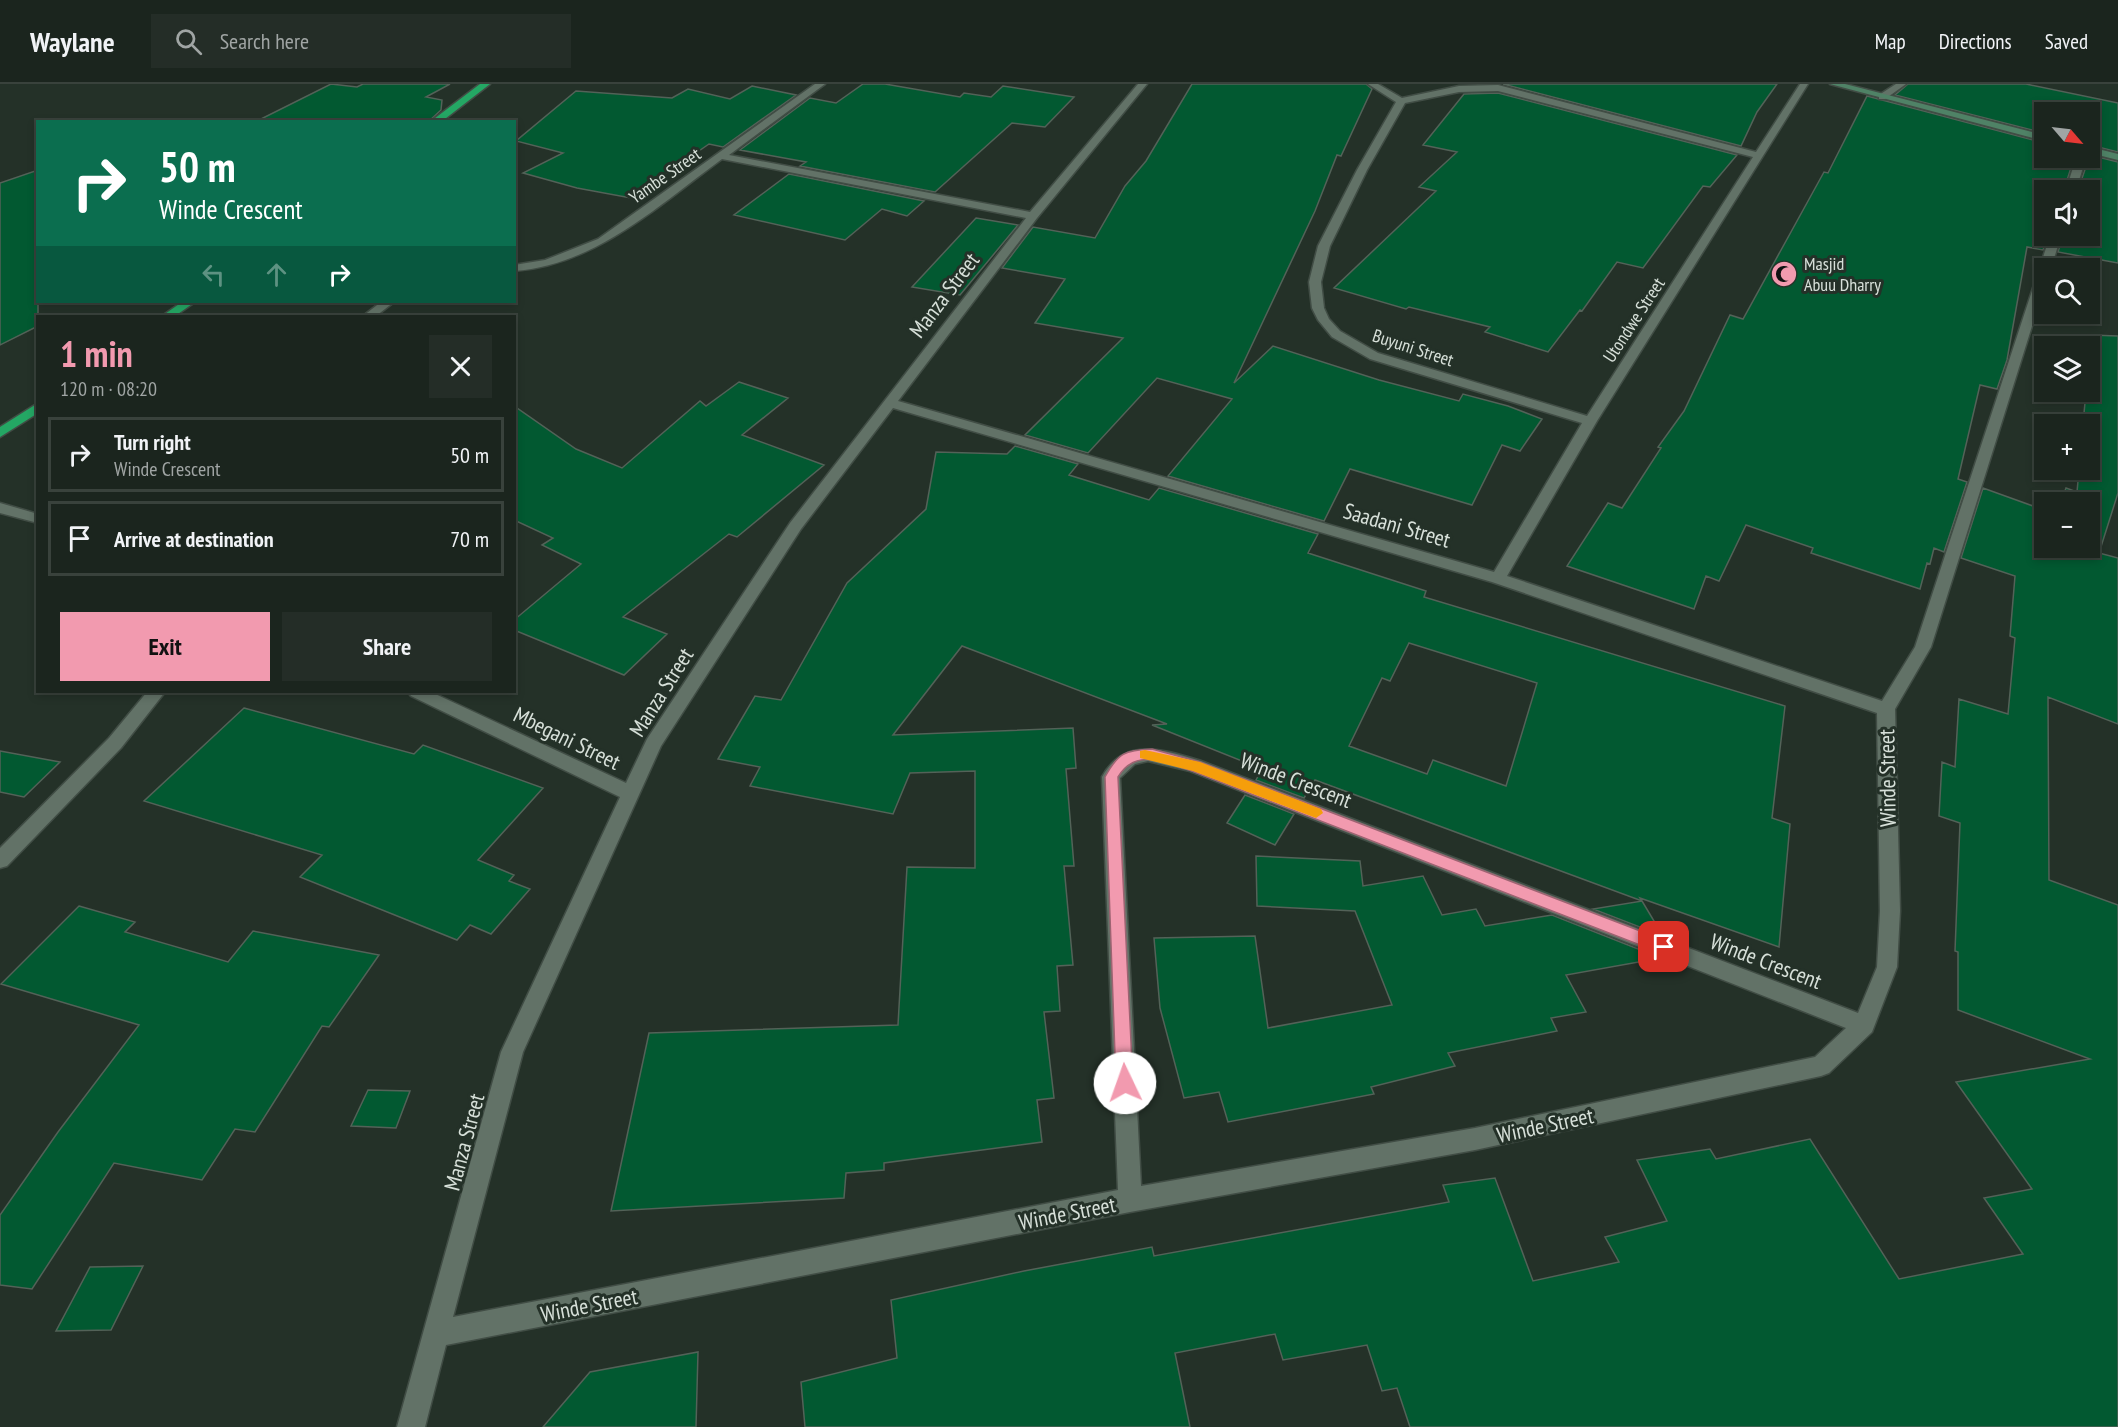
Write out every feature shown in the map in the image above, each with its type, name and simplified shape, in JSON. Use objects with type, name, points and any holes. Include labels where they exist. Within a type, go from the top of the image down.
[{"type":"highway","points":[[437,120],[486,84]]},
{"type":"highway","points":[[170,315],[188,303]]},
{"type":"highway","points":[[0,433],[36,408]]},
{"type":"street","name":"Yambe Street","points":[[516,268],[531,268],[568,257],[602,241],[821,84]]},
{"type":"street","name":"Manza Street","points":[[411,1427],[434,1334],[512,1052],[653,744],[789,535],[1033,216],[1143,84]]},
{"type":"street","points":[[1372,84],[1401,101],[1459,89],[1498,88],[1760,156]]},
{"type":"street","name":"Utondwe Street","points":[[1498,578],[1590,421],[1804,84]]},
{"type":"street","points":[[1834,84],[2034,135]]},
{"type":"street","points":[[1882,97],[1902,84]]},
{"type":"street","name":"Buyuni Street","points":[[1401,101],[1398,112],[1362,170],[1324,246],[1315,282],[1318,308],[1324,320],[1336,334],[1353,346],[1374,356],[1590,421]]},
{"type":"street","points":[[2100,152],[2118,157]]},
{"type":"street","points":[[721,156],[1033,216]]},
{"type":"street","points":[[370,315],[387,303]]},
{"type":"street","name":"Winde Street","points":[[434,1334],[1130,1200],[1475,1139],[1821,1066],[1864,1025],[1887,967],[1890,911],[1886,709],[1923,647],[2034,304]]},
{"type":"street","name":"Saadani Street","points":[[890,403],[1498,578],[1886,709]]},
{"type":"street","points":[[0,508],[36,518]]},
{"type":"street","points":[[0,860],[115,743],[155,693]]},
{"type":"street","name":"Mbegani Street","points":[[419,693],[631,794]]},
{"type":"street","name":"Winde Crescent","points":[[1130,1200],[1112,777],[1119,765],[1131,755],[1152,754],[1195,766],[1864,1025]]},
{"type":"building","points":[[331,84],[357,87],[363,84],[450,84],[426,97],[442,100],[441,110],[430,120],[259,120]]},
{"type":"building","points":[[863,84],[885,84],[960,97],[964,93],[991,97],[1003,86],[1074,97],[1045,127],[1012,123],[935,192],[800,166],[806,162],[740,150],[810,98],[836,103]]},
{"type":"building","points":[[1192,84],[1366,84],[1372,89],[1341,156],[1337,155],[1315,211],[1234,383],[1273,346],[1379,380],[1459,401],[1463,394],[1508,406],[1542,419],[1520,451],[1502,445],[1472,505],[1350,469],[1324,521],[1168,476],[1232,399],[1157,378],[1088,453],[1025,435],[1123,338],[1035,323],[1065,279],[1002,268],[1033,227],[1095,238],[1125,186],[1146,161]]},
{"type":"building","points":[[1503,84],[1777,84],[1757,112],[1741,146]]},
{"type":"building","points":[[1908,84],[2026,84],[2118,103],[2118,152],[2100,148],[2100,102],[2034,102],[2034,130],[1895,95]]},
{"type":"building","points":[[752,86],[796,95],[723,147],[709,144],[631,198],[577,188],[523,173],[563,153],[516,141],[576,91],[672,98],[688,89],[730,99]]},
{"type":"building","points":[[1498,93],[1737,155],[1710,187],[1703,186],[1643,268],[1617,262],[1582,311],[1580,310],[1548,352],[1485,332],[1490,327],[1409,307],[1406,309],[1334,288],[1436,191],[1419,187],[1457,152],[1423,145],[1464,94]]},
{"type":"building","points":[[1867,96],[2034,140],[2034,168],[2071,168],[2067,180],[2034,180],[2034,246],[2044,246],[2043,250],[2027,247],[2007,360],[1997,389],[1980,385],[1958,479],[1967,482],[1944,552],[1934,548],[1920,589],[1811,553],[1813,548],[1746,525],[1719,581],[1706,576],[1694,609],[1567,566],[1608,503],[1622,508],[1661,448],[1658,447],[1684,411],[1730,315],[1743,319],[1824,172],[1828,173]]},
{"type":"building","points":[[2100,158],[2118,162],[2118,263],[2058,252],[2060,246],[2100,246],[2100,180],[2081,180],[2086,168],[2100,168]]},
{"type":"building","points":[[36,171],[36,303],[38,303],[38,315],[36,315],[36,327],[0,345],[0,183]]},
{"type":"building","points":[[789,174],[924,201],[907,216],[882,209],[845,240],[734,215]]},
{"type":"building","points":[[976,218],[1018,225],[960,295],[912,287]]},
{"type":"building","points":[[2091,335],[2118,336],[2118,493],[2100,550],[2100,492],[2077,492],[2078,480],[2100,480],[2100,414],[2084,414],[2085,402],[2100,402],[2100,336]]},
{"type":"building","points":[[739,382],[788,398],[742,435],[824,465],[737,537],[729,534],[623,617],[667,634],[624,675],[516,631],[516,618],[581,564],[542,545],[553,538],[516,521],[516,407],[576,449],[622,468],[700,401],[706,406]]},
{"type":"building","points":[[1015,446],[1078,464],[1069,475],[1149,500],[1159,488],[1318,534],[1308,553],[1426,591],[1424,597],[1785,706],[1772,818],[1790,824],[1779,947],[1640,898],[1642,901],[1315,780],[1304,798],[1256,780],[1262,769],[1152,725],[1167,724],[962,646],[893,735],[1073,728],[1076,768],[1066,769],[1074,866],[1064,866],[1073,965],[1057,966],[1060,1011],[1044,1012],[1054,1098],[1037,1100],[1042,1142],[884,1163],[884,1170],[846,1173],[844,1198],[611,1211],[649,1033],[898,1025],[907,867],[975,868],[975,771],[910,773],[893,814],[750,786],[760,767],[718,759],[755,696],[781,700],[847,583],[926,509],[936,452],[1007,454]],"holes":[[[1409,643],[1537,683],[1506,786],[1433,760],[1427,774],[1349,746],[1382,678],[1390,681]]]},
{"type":"building","points":[[1983,488],[2034,506],[2034,558],[2100,558],[2100,553],[2118,558],[2118,724],[2048,697],[2049,880],[2118,905],[2118,1427],[1410,1427],[1397,1388],[1382,1391],[1367,1345],[1283,1360],[1275,1334],[1175,1353],[1190,1427],[805,1427],[801,1382],[897,1358],[891,1300],[1024,1271],[1152,1247],[1154,1256],[1449,1202],[1443,1185],[1495,1178],[1533,1281],[1619,1262],[1605,1237],[1667,1221],[1637,1160],[1710,1149],[1716,1159],[1810,1139],[1899,1279],[2023,1254],[1984,1198],[2032,1189],[1956,1082],[2090,1059],[1958,1010],[1958,952],[1955,951],[1960,823],[1939,816],[1942,762],[1955,767],[1959,699],[2008,714],[2015,638],[2010,636],[2015,576],[1961,558]]},
{"type":"building","points":[[2066,488],[2077,492],[2065,492]]},
{"type":"building","points":[[244,708],[414,754],[423,745],[543,788],[478,860],[514,875],[509,881],[530,889],[491,934],[470,925],[457,940],[300,877],[322,855],[144,801]]},
{"type":"building","points":[[0,751],[60,762],[24,797],[0,792]]},
{"type":"building","points":[[1245,795],[1294,814],[1275,845],[1227,823]]},
{"type":"building","points":[[1256,856],[1360,861],[1363,886],[1423,876],[1442,915],[1476,909],[1485,926],[1552,915],[1661,958],[1566,975],[1586,1012],[1551,1018],[1557,1031],[1448,1053],[1455,1066],[1371,1087],[1374,1094],[1228,1122],[1219,1092],[1184,1098],[1160,1008],[1154,938],[1255,936],[1268,1028],[1392,1005],[1355,911],[1257,906]]},
{"type":"building","points":[[1642,901],[1663,936],[1593,909]]},
{"type":"building","points":[[79,906],[135,922],[125,932],[228,962],[253,931],[379,955],[329,1027],[322,1026],[255,1132],[235,1129],[202,1180],[114,1163],[32,1289],[0,1285],[0,1215],[58,1132],[139,1025],[1,984]]},
{"type":"building","points":[[368,1090],[410,1091],[396,1128],[351,1126]]},
{"type":"building","points":[[143,1266],[111,1330],[56,1331],[90,1267]]},
{"type":"building","points":[[698,1352],[696,1427],[543,1427],[590,1372]]},
{"type":"slow traffic","points":[[1145,755],[1152,754],[1195,766],[1316,813]]},
{"type":"place","name":"Masjid Abuu Dharry","points":[[1784,274]]},
{"type":"route","points":[[1125,1083],[1112,777],[1119,765],[1131,755],[1152,754],[1195,766],[1664,947]]}]
